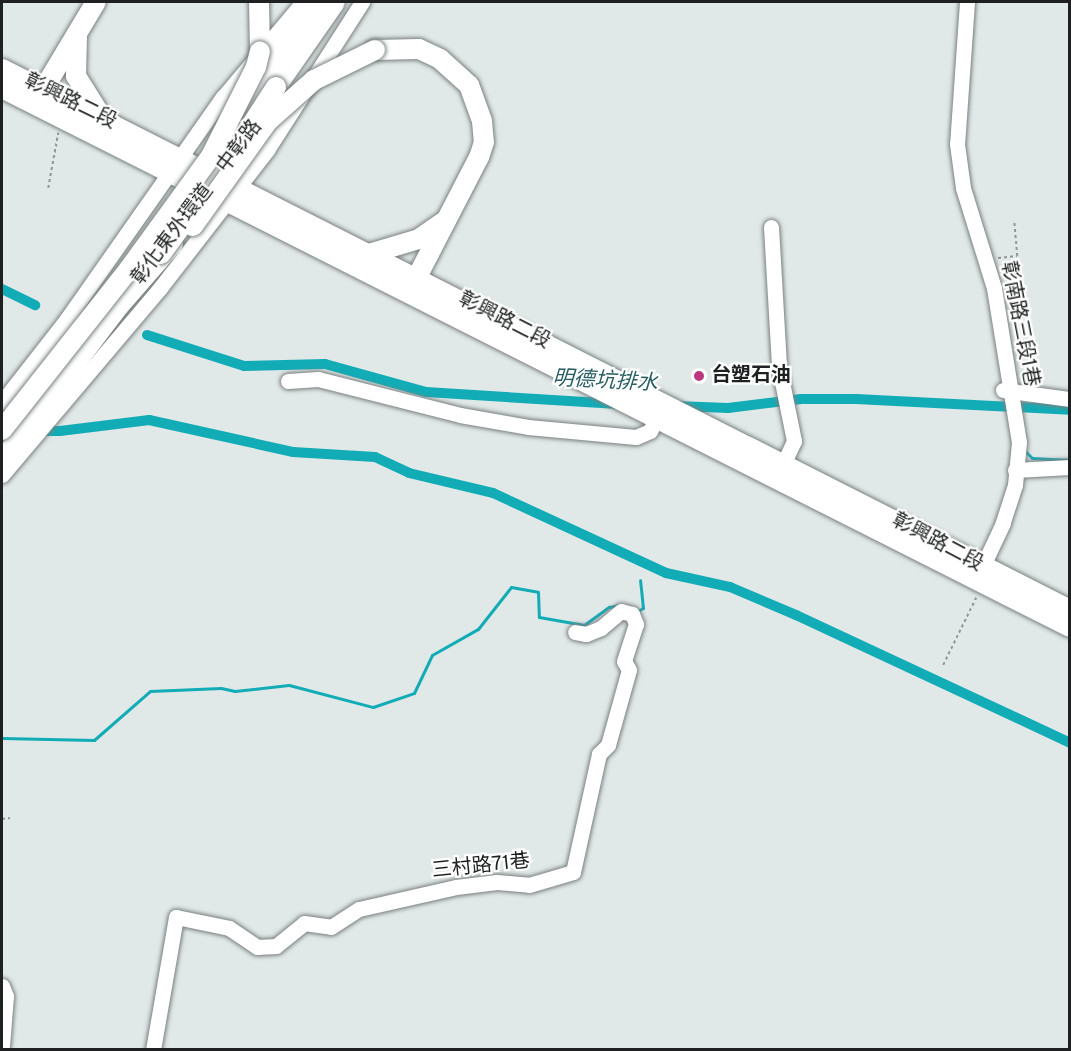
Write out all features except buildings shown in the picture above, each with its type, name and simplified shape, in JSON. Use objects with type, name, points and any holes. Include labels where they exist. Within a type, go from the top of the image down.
[{"type":"main road","points":[[39,97],[78,28],[96,2]]},
{"type":"main road","points":[[211,156],[256,67],[262,39],[259,2]]},
{"type":"main road","name":"彰化東外環道","points":[[2,430],[129,269],[318,2]]},
{"type":"main road","name":"彰化東外環道","points":[[2,460],[161,254],[335,2]]},
{"type":"main road","points":[[78,28],[76,76],[103,117]]},
{"type":"main road","points":[[161,254],[193,226],[268,121],[314,80],[375,50],[419,49],[458,71],[477,103],[484,142],[413,285]]},
{"type":"main road","name":"彰興路二段","points":[[2,69],[61,117],[175,164],[979,573],[1070,610]]},
{"type":"main road","name":"彰興路二段","points":[[2,88],[103,117],[175,164]]},
{"type":"main road","name":"彰興路二段","points":[[231,192],[372,253],[413,285]]},
{"type":"main road","points":[[372,253],[419,239],[447,219]]},
{"type":"main road","name":"彰興路二段","points":[[660,411],[784,462],[1070,627]]},
{"type":"street","points":[[2,402],[66,320],[223,97],[303,2]]},
{"type":"street","name":"中彰路","points":[[2,475],[160,288],[231,192],[267,150],[362,2]]},
{"type":"street","name":"彰南路三段1巷","points":[[956,2],[950,110],[951,131],[957,144]]},
{"type":"street","name":"彰南路三段1巷","points":[[967,2],[957,144],[963,188],[986,259],[1011,417],[1015,470],[1003,523],[979,573]]},
{"type":"street","name":"彰南路三段1巷","points":[[963,188],[959,204],[983,278],[992,344],[1007,391]]},
{"type":"street","points":[[771,227],[779,367],[794,441],[784,462]]},
{"type":"street","points":[[288,381],[318,379],[460,415],[528,427],[636,437],[650,431],[660,411]]},
{"type":"street","points":[[1007,391],[1070,399]]},
{"type":"street","points":[[1015,470],[1070,467]]},
{"type":"street","name":"三村路71巷","points":[[153,1050],[176,917],[229,928],[257,947],[276,946],[304,923],[331,927],[359,909],[456,887],[497,882],[529,885],[573,872],[599,754],[608,745],[629,670],[624,661],[636,624],[632,614],[621,611],[601,628],[586,634],[575,632]]},
{"type":"street","points":[[2,986],[6,996],[2,1047]]},
{"type":"path","points":[[48,189],[61,117]]},
{"type":"path","points":[[986,259],[1017,256],[1014,222]]},
{"type":"path","points":[[943,665],[979,591],[979,573]]},
{"type":"path","points":[[2,819],[10,818]]},
{"type":"waterway","name":"明德坑排水","points":[[2,289],[35,305]]},
{"type":"waterway","name":"明德坑排水","points":[[147,335],[244,366],[325,364],[426,392],[618,404]]},
{"type":"waterway","name":"明德坑排水","points":[[675,406],[728,408],[801,399],[856,399],[1070,410]]},
{"type":"waterway","points":[[35,431],[60,431],[149,420],[293,452],[375,457],[409,473],[493,493],[666,573],[730,587],[796,615],[1070,743]]},
{"type":"waterway","points":[[1024,450],[1032,458],[1070,460]]},
{"type":"waterway","points":[[636,612],[643,608],[640,580]]},
{"type":"waterway","points":[[2,738],[94,740],[150,691],[221,688],[235,691],[289,685],[373,707],[414,693],[432,655],[478,629],[511,587],[538,592],[539,617],[584,625],[609,607],[620,605]]},
{"type":"place","name":"台塑石油","points":[[699,376]]}]
